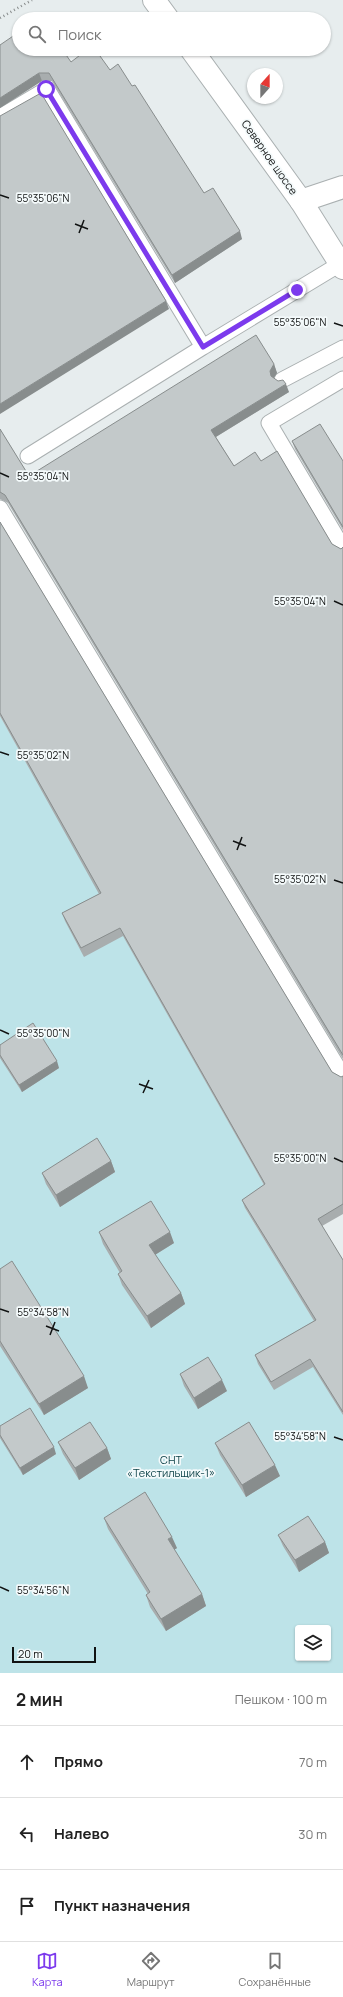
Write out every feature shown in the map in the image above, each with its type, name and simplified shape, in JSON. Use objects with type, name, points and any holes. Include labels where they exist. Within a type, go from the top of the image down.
[{"type":"main road","points":[[154,0],[163,12]]},
{"type":"main road","name":"Северное шоссе","points":[[196,56],[301,201],[342,266]]},
{"type":"main road","points":[[301,201],[343,187]]},
{"type":"lane","points":[[0,117],[46,89],[203,347]]},
{"type":"lane","points":[[28,456],[203,347],[342,266]]},
{"type":"lane","points":[[282,380],[343,348]]},
{"type":"lane","points":[[343,379],[269,423],[343,548]]},
{"type":"lane","points":[[0,508],[343,1076]]},
{"type":"path","points":[[0,18],[32,0]]},
{"type":"green space","name":"СНТ «Текстильщик-1»","points":[[0,716],[268,1192],[245,1208],[343,1368],[343,1673],[0,1673]]},
{"type":"building","points":[[12,37],[12,56],[67,56],[71,62],[79,56],[100,56],[110,70],[118,64],[132,86],[135,85],[204,193],[213,188],[240,231],[172,275],[49,73],[39,73],[0,98],[0,45]]},
{"type":"building","points":[[41,93],[166,301],[0,404],[0,116]]},
{"type":"building","points":[[256,335],[274,364],[270,371],[271,376],[278,381],[283,380],[286,384],[211,430],[234,466],[255,452],[261,461],[277,451],[332,544],[341,549],[343,547],[343,1055],[5,495],[0,492],[0,429],[29,476]]},
{"type":"building","points":[[320,424],[343,461],[343,527],[292,441]]},
{"type":"building","points":[[0,522],[332,1072],[341,1077],[343,1076],[343,1204],[318,1219],[343,1260],[343,1412],[310,1359],[271,1382],[255,1355],[316,1320],[242,1200],[265,1184],[120,928],[81,948],[62,913],[101,893],[0,713]]},
{"type":"building","points":[[33,1023],[57,1061],[19,1085],[0,1055],[0,1045]]},
{"type":"building","points":[[97,1138],[111,1161],[56,1195],[42,1173]]},
{"type":"building","points":[[151,1201],[170,1232],[149,1245],[181,1293],[147,1316],[118,1274],[122,1271],[99,1232]]},
{"type":"building","points":[[12,1261],[84,1376],[39,1404],[0,1341],[0,1269]]},
{"type":"building","points":[[208,1357],[222,1380],[194,1398],[180,1374]]},
{"type":"building","points":[[30,1408],[54,1447],[20,1468],[0,1435],[0,1426]]},
{"type":"building","points":[[90,1422],[107,1448],[75,1468],[58,1442]]},
{"type":"building","points":[[249,1422],[275,1465],[242,1485],[215,1443]]},
{"type":"building","points":[[145,1492],[172,1537],[168,1539],[202,1594],[161,1619],[146,1595],[150,1592],[104,1518]]},
{"type":"building","points":[[308,1516],[325,1542],[295,1560],[278,1535]]},
{"type":"route","points":[[46,89],[203,347],[297,290]]}]
